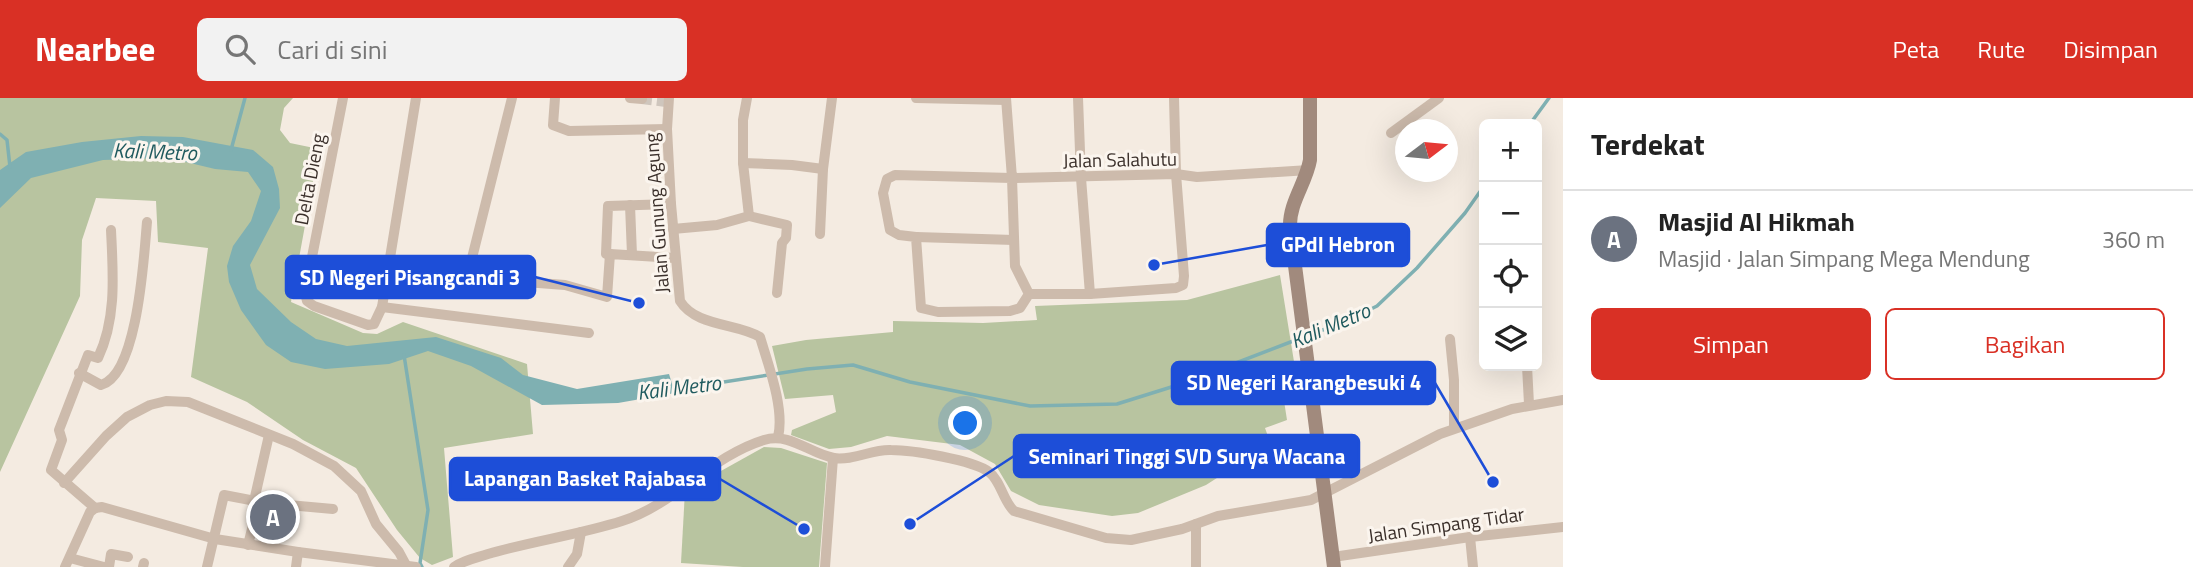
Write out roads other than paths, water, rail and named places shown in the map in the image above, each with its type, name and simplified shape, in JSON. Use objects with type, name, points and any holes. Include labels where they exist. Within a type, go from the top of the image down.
[{"type":"main road","points":[[1310,98],[1309,170],[1291,210],[1291,235],[1334,562]]},
{"type":"street","name":"Delta Dieng","points":[[343,98],[305,296],[314,306],[363,325],[374,324],[382,307]]},
{"type":"street","points":[[416,98],[382,307],[589,333]]},
{"type":"street","points":[[512,98],[469,278],[565,285],[607,296],[610,254]]},
{"type":"street","points":[[555,98],[554,125],[569,131],[667,129]]},
{"type":"street","points":[[631,98],[642,99]]},
{"type":"street","points":[[747,98],[743,120],[747,217]]},
{"type":"street","points":[[820,234],[823,169],[832,98]]},
{"type":"street","points":[[916,98],[1006,99],[1015,266],[1029,293]]},
{"type":"street","points":[[1078,98],[1090,294]]},
{"type":"street","points":[[1029,293],[1090,294],[1176,288],[1184,285],[1174,98]]},
{"type":"street","points":[[1391,133],[1439,98]]},
{"type":"street","name":"Jalan Gunung Agung","points":[[668,101],[671,204],[679,299],[683,307],[713,322],[760,337],[777,401],[780,427],[778,437]]},
{"type":"street","points":[[743,163],[792,164],[823,169]]},
{"type":"street","name":"Jalan Salahutu","points":[[916,237],[899,235],[890,230],[883,193],[887,179],[891,176],[1081,178],[1176,174],[1197,177],[1309,170]]},
{"type":"street","points":[[671,204],[608,206],[606,254],[676,258]]},
{"type":"street","points":[[630,205],[632,256]]},
{"type":"street","points":[[673,229],[717,225],[747,217],[788,225],[786,238],[782,243],[777,293]]},
{"type":"street","points":[[79,373],[101,385],[110,383],[119,371],[139,310],[148,222]]},
{"type":"street","points":[[95,508],[64,484],[51,470],[51,466],[62,440],[59,430],[79,373],[88,355],[98,358],[107,339],[113,293],[111,230]]},
{"type":"street","points":[[1014,240],[916,237],[919,305],[924,310],[1010,311],[1020,308],[1029,293]]},
{"type":"street","points":[[1450,340],[1454,380],[1454,428]]},
{"type":"street","points":[[1527,371],[1528,404]]},
{"type":"street","points":[[454,567],[461,562],[510,547],[623,521],[741,450],[765,439],[778,437],[833,458],[890,450],[950,458],[986,469],[993,475],[1008,505],[1014,511],[1117,541],[1144,538],[1218,516],[1311,500],[1454,428],[1528,404],[1563,400]]},
{"type":"street","points":[[64,484],[106,436],[127,417],[150,405],[166,401],[188,402],[321,458],[346,475],[361,491],[376,524],[413,566]]},
{"type":"street","points":[[248,545],[269,435]]},
{"type":"street","points":[[825,567],[833,458]]},
{"type":"street","points":[[207,567],[224,495],[333,509]]},
{"type":"street","points":[[128,557],[111,554],[106,567],[68,562],[90,512],[102,507],[215,539],[413,566]]},
{"type":"street","points":[[1196,524],[1196,567]]},
{"type":"street","name":"Jalan Simpang Tidar","points":[[1334,562],[1470,537],[1563,527]]},
{"type":"street","points":[[568,567],[577,554],[581,531]]},
{"type":"street","points":[[1470,537],[1473,567]]},
{"type":"street","points":[[296,567],[298,552]]},
{"type":"water","points":[[141,136],[183,137],[253,150],[273,167],[279,189],[280,208],[250,265],[257,289],[291,322],[316,339],[347,346],[436,337],[501,358],[523,375],[577,389],[669,374],[675,393],[618,403],[542,405],[471,366],[428,351],[389,364],[325,369],[291,362],[266,345],[241,310],[229,282],[227,266],[233,246],[251,221],[261,191],[248,172],[215,169],[169,158],[103,160],[31,178],[0,208],[0,170],[26,152],[82,142]]},
{"type":"waterway","points":[[231,150],[245,98]]},
{"type":"waterway","name":"Kali Metro","points":[[1534,119],[1549,98]]},
{"type":"waterway","points":[[0,134],[7,140],[10,167]]},
{"type":"waterway","name":"Kali Metro","points":[[1308,335],[1343,323],[1377,306],[1417,268],[1479,193]]},
{"type":"waterway","name":"Kali Metro","points":[[672,390],[807,369],[853,365],[910,382],[1030,406],[1117,404],[1181,384],[1301,338]]},
{"type":"waterway","points":[[404,355],[428,510],[420,563],[422,567]]},
{"type":"tunnel","points":[[642,99],[666,102]]},
{"type":"place","name":"GPdI Hebron","points":[[1154,265]]},
{"type":"place","name":"SD Negeri Pisangcandi 3","points":[[639,303]]},
{"type":"place","name":"SD Negeri Karangbesuki 4","points":[[1493,482]]},
{"type":"place","name":"Masjid Al Hikmah","points":[[273,517]]},
{"type":"place","name":"Seminari Tinggi SVD Surya Wacana","points":[[910,524]]},
{"type":"place","name":"Lapangan Basket Rajabasa","points":[[804,529]]}]
